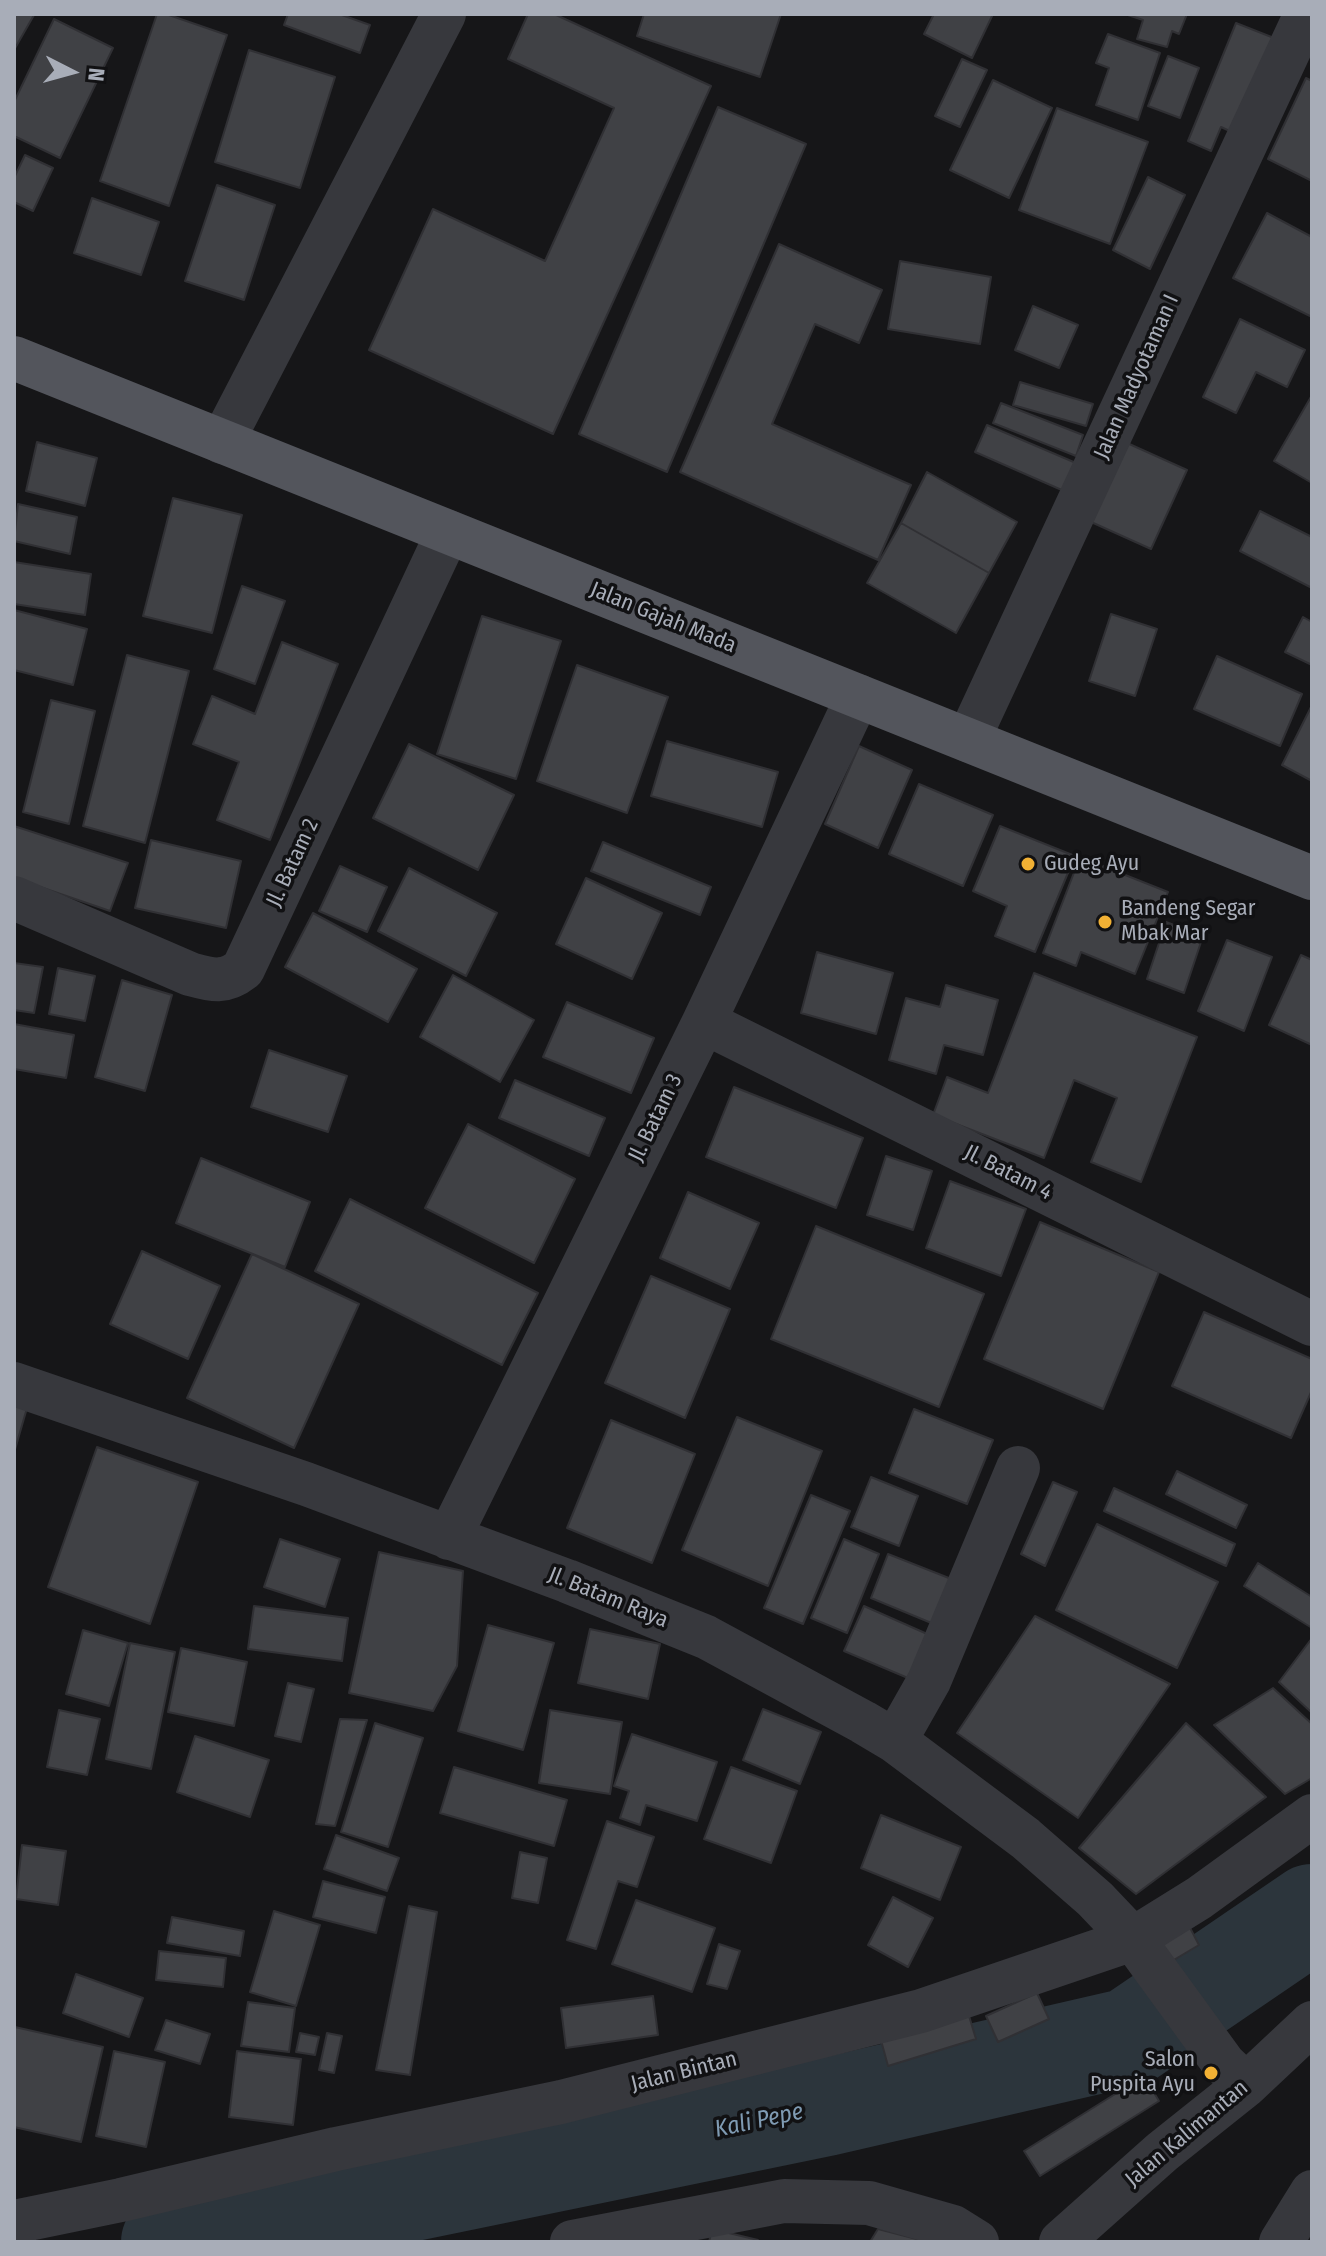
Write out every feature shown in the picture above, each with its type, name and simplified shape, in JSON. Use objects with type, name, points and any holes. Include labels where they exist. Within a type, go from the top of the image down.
[{"type":"main road","name":"Jalan Gajah Mada","points":[[14,358],[1312,878]]},
{"type":"street","points":[[222,442],[444,14]]},
{"type":"street","name":"Jalan Madyotaman I","points":[[968,740],[1300,20]]},
{"type":"street","name":"Jl. Batam 2","points":[[14,898],[190,974],[213,980],[232,977],[243,969],[448,532]]},
{"type":"street","name":"Jl. Batam 3","points":[[449,1538],[704,1022],[858,696]]},
{"type":"street","name":"Jl. Batam 4","points":[[704,1022],[1312,1324]]},
{"type":"street","name":"Jl. Batam Raya","points":[[14,1384],[306,1484],[567,1581],[706,1637],[778,1674],[895,1741],[1025,1838],[1095,1899],[1133,1939],[1235,2074]]},
{"type":"street","points":[[895,1741],[929,1681],[1018,1468]]},
{"type":"street","name":"Jalan Bintan","points":[[14,2222],[561,2102],[921,2011],[1133,1939],[1199,1898],[1312,1816]]},
{"type":"street","name":"Jalan Kalimantan","points":[[1061,2242],[1162,2152],[1235,2074],[1312,2023]]},
{"type":"street","points":[[1281,2242],[1312,2192]]},
{"type":"street","points":[[572,2242],[784,2201],[869,2203],[953,2227],[977,2242]]},
{"type":"building","points":[[14,14],[34,15],[14,50]]},
{"type":"building","points":[[157,14],[166,14],[227,35],[169,206],[100,181]]},
{"type":"building","points":[[288,14],[339,14],[370,25],[360,53],[284,25]]},
{"type":"building","points":[[528,14],[554,14],[711,86],[553,434],[369,350],[433,209],[545,261],[614,108],[508,59]]},
{"type":"building","points":[[644,14],[781,14],[760,77],[637,36]]},
{"type":"building","points":[[934,14],[993,14],[972,58],[924,34]]},
{"type":"building","points":[[1187,14],[1179,34],[1172,31],[1167,47],[1137,39],[1143,20],[1128,15]]},
{"type":"building","points":[[54,19],[113,48],[60,158],[14,136],[14,102]]},
{"type":"building","points":[[1236,23],[1274,38],[1234,133],[1221,127],[1211,151],[1188,141]]},
{"type":"building","points":[[1108,34],[1160,53],[1138,120],[1096,105],[1109,68],[1096,63]]},
{"type":"building","points":[[249,50],[335,77],[300,188],[215,162]]},
{"type":"building","points":[[1168,56],[1199,68],[1180,118],[1148,106]]},
{"type":"building","points":[[962,59],[987,70],[960,127],[935,116]]},
{"type":"building","points":[[1306,78],[1312,81],[1312,181],[1268,159]]},
{"type":"building","points":[[993,80],[1052,108],[1009,198],[950,170]]},
{"type":"building","points":[[718,107],[806,144],[667,472],[579,434]]},
{"type":"building","points":[[1057,108],[1148,142],[1110,244],[1019,210]]},
{"type":"building","points":[[25,155],[53,168],[33,211],[14,202],[14,178]]},
{"type":"building","points":[[1148,177],[1185,195],[1150,269],[1113,250]]},
{"type":"building","points":[[217,185],[275,205],[244,300],[185,281]]},
{"type":"building","points":[[92,198],[159,222],[141,275],[74,253]]},
{"type":"building","points":[[1267,213],[1312,237],[1312,317],[1233,278]]},
{"type":"building","points":[[779,244],[882,290],[859,343],[815,324],[772,424],[911,485],[878,560],[680,472]]},
{"type":"building","points":[[900,261],[991,277],[980,344],[888,329]]},
{"type":"building","points":[[1033,306],[1078,325],[1059,368],[1015,350]]},
{"type":"building","points":[[1240,319],[1305,350],[1287,387],[1256,372],[1236,413],[1203,397]]},
{"type":"building","points":[[1020,382],[1093,404],[1086,426],[1013,405]]},
{"type":"building","points":[[1312,395],[1312,483],[1274,461]]},
{"type":"building","points":[[1001,403],[1083,435],[1076,456],[993,423]]},
{"type":"building","points":[[987,425],[1076,463],[1064,491],[975,452]]},
{"type":"building","points":[[1116,438],[1187,470],[1151,549],[1080,517]]},
{"type":"building","points":[[37,442],[97,458],[85,506],[26,491]]},
{"type":"building","points":[[927,472],[1017,522],[989,573],[901,523]]},
{"type":"building","points":[[173,498],[242,515],[212,633],[143,616]]},
{"type":"building","points":[[18,504],[77,517],[70,554],[14,541]]},
{"type":"building","points":[[1260,511],[1312,537],[1312,588],[1240,551]]},
{"type":"building","points":[[901,523],[989,573],[956,633],[867,583]]},
{"type":"building","points":[[14,562],[91,574],[85,615],[14,604]]},
{"type":"building","points":[[242,586],[285,601],[255,684],[214,669]]},
{"type":"building","points":[[14,610],[87,629],[73,685],[14,670]]},
{"type":"building","points":[[1111,614],[1157,629],[1135,696],[1089,681]]},
{"type":"building","points":[[482,616],[561,641],[516,779],[437,754]]},
{"type":"building","points":[[1303,617],[1312,622],[1312,665],[1285,652]]},
{"type":"building","points":[[282,642],[338,664],[270,840],[217,820],[239,762],[193,744],[212,696],[255,714]]},
{"type":"building","points":[[127,655],[189,671],[145,843],[83,826]]},
{"type":"building","points":[[1217,656],[1302,694],[1280,746],[1194,709]]},
{"type":"building","points":[[577,665],[668,697],[627,813],[537,781]]},
{"type":"building","points":[[51,700],[95,711],[69,824],[23,812]]},
{"type":"building","points":[[1312,705],[1312,781],[1282,765]]},
{"type":"building","points":[[667,741],[778,772],[762,827],[651,796]]},
{"type":"building","points":[[409,744],[514,795],[478,870],[373,818]]},
{"type":"building","points":[[859,746],[912,770],[878,848],[825,824]]},
{"type":"building","points":[[919,784],[993,815],[963,886],[889,854]]},
{"type":"building","points":[[14,826],[128,863],[110,911],[14,878]]},
{"type":"building","points":[[1000,826],[1075,856],[1035,952],[995,936],[1007,906],[973,891]]},
{"type":"building","points":[[151,840],[241,861],[226,928],[135,908]]},
{"type":"building","points":[[603,842],[711,887],[700,915],[591,871]]},
{"type":"building","name":"Bandeng Segar Mbak Mar","points":[[1080,857],[1168,892],[1135,974],[1081,952],[1076,966],[1043,953]]},
{"type":"building","points":[[340,866],[387,887],[367,932],[319,911]]},
{"type":"building","points":[[409,868],[497,913],[466,976],[378,931]]},
{"type":"building","points":[[586,878],[662,913],[632,979],[556,944]]},
{"type":"building","points":[[313,913],[417,969],[388,1022],[285,967]]},
{"type":"building","points":[[1166,922],[1203,936],[1184,993],[1147,979]]},
{"type":"building","points":[[1227,940],[1272,957],[1244,1031],[1198,1011]]},
{"type":"building","points":[[817,952],[893,973],[876,1034],[801,1013]]},
{"type":"building","points":[[1301,955],[1312,960],[1312,1045],[1269,1025]]},
{"type":"building","points":[[14,963],[43,967],[34,1013],[14,1010]]},
{"type":"building","points":[[58,968],[95,976],[85,1021],[49,1014]]},
{"type":"building","points":[[1034,973],[1197,1037],[1141,1182],[1091,1162],[1117,1098],[1074,1080],[1044,1158],[933,1115],[947,1077],[988,1093]]},
{"type":"building","points":[[453,975],[534,1020],[500,1082],[420,1037]]},
{"type":"building","points":[[122,980],[172,995],[145,1091],[95,1077]]},
{"type":"building","points":[[946,985],[998,1000],[983,1055],[944,1045],[936,1074],[889,1060],[906,998],[940,1007]]},
{"type":"building","points":[[567,1002],[654,1038],[631,1093],[543,1057]]},
{"type":"building","points":[[14,1024],[74,1035],[66,1078],[14,1069]]},
{"type":"building","points":[[269,1050],[347,1076],[328,1132],[251,1107]]},
{"type":"building","points":[[515,1080],[605,1118],[589,1156],[499,1118]]},
{"type":"building","points":[[734,1087],[863,1138],[836,1208],[706,1157]]},
{"type":"building","points":[[468,1124],[575,1179],[534,1263],[425,1208]]},
{"type":"building","points":[[886,1156],[932,1171],[913,1230],[867,1215]]},
{"type":"building","points":[[201,1158],[310,1202],[285,1267],[176,1223]]},
{"type":"building","points":[[950,1181],[1026,1209],[1001,1276],[926,1248]]},
{"type":"building","points":[[688,1192],[759,1223],[730,1289],[660,1258]]},
{"type":"building","points":[[350,1199],[538,1293],[502,1365],[315,1271]]},
{"type":"building","points":[[1040,1222],[1159,1272],[1103,1409],[984,1359]]},
{"type":"building","points":[[816,1226],[984,1294],[939,1407],[771,1339]]},
{"type":"building","points":[[142,1251],[220,1286],[188,1359],[110,1324]]},
{"type":"building","points":[[252,1254],[359,1304],[294,1448],[187,1398]]},
{"type":"building","points":[[651,1276],[730,1309],[685,1418],[605,1383]]},
{"type":"building","points":[[1204,1312],[1312,1359],[1312,1390],[1291,1438],[1172,1386]]},
{"type":"building","points":[[14,1404],[27,1408],[14,1453]]},
{"type":"building","points":[[914,1409],[993,1440],[967,1504],[889,1473]]},
{"type":"building","points":[[737,1417],[822,1451],[768,1586],[682,1550]]},
{"type":"building","points":[[611,1420],[695,1454],[652,1563],[567,1528]]},
{"type":"building","points":[[97,1447],[198,1482],[150,1624],[48,1587]]},
{"type":"building","points":[[1177,1471],[1247,1505],[1236,1528],[1166,1494]]},
{"type":"building","points":[[871,1477],[918,1496],[899,1546],[851,1527]]},
{"type":"building","points":[[1053,1482],[1077,1492],[1045,1566],[1021,1554]]},
{"type":"building","points":[[1114,1488],[1235,1544],[1226,1566],[1104,1511]]},
{"type":"building","points":[[811,1495],[850,1511],[803,1624],[764,1608]]},
{"type":"building","points":[[1097,1524],[1218,1582],[1177,1668],[1056,1610]]},
{"type":"building","points":[[280,1539],[340,1559],[325,1607],[264,1587]]},
{"type":"building","points":[[844,1539],[879,1554],[847,1633],[811,1618]]},
{"type":"building","points":[[379,1552],[463,1571],[457,1666],[433,1711],[349,1693]]},
{"type":"building","points":[[888,1554],[959,1582],[941,1627],[871,1598]]},
{"type":"building","points":[[1258,1563],[1312,1597],[1312,1628],[1244,1586]]},
{"type":"building","points":[[254,1606],[348,1618],[342,1661],[248,1649]]},
{"type":"building","points":[[864,1606],[934,1637],[915,1681],[844,1651]]},
{"type":"building","points":[[1035,1616],[1170,1684],[1078,1818],[957,1733]]},
{"type":"building","points":[[488,1625],[554,1643],[523,1750],[458,1731]]},
{"type":"building","points":[[590,1629],[660,1644],[648,1699],[578,1683]]},
{"type":"building","points":[[83,1630],[128,1643],[109,1706],[66,1694]]},
{"type":"building","points":[[1312,1638],[1312,1713],[1279,1682]]},
{"type":"building","points":[[130,1643],[175,1652],[151,1769],[106,1759]]},
{"type":"building","points":[[181,1648],[247,1662],[234,1726],[168,1712]]},
{"type":"building","points":[[288,1683],[314,1689],[301,1742],[275,1736]]},
{"type":"building","points":[[1273,1688],[1312,1724],[1312,1778],[1285,1794],[1214,1725]]},
{"type":"building","points":[[763,1709],[821,1732],[800,1784],[743,1760]]},
{"type":"building","points":[[59,1710],[100,1719],[87,1775],[47,1767]]},
{"type":"building","points":[[550,1710],[622,1722],[610,1794],[539,1783]]},
{"type":"building","points":[[340,1719],[367,1720],[335,1826],[316,1824]]},
{"type":"building","points":[[375,1723],[423,1738],[388,1847],[341,1832]]},
{"type":"building","points":[[1186,1723],[1266,1797],[1136,1894],[1079,1848]]},
{"type":"building","points":[[632,1734],[717,1762],[697,1821],[646,1805],[640,1825],[620,1818],[629,1791],[614,1786]]},
{"type":"building","points":[[195,1736],[269,1760],[250,1817],[177,1792]]},
{"type":"building","points":[[454,1767],[567,1800],[554,1846],[440,1813]]},
{"type":"building","points":[[731,1767],[797,1791],[771,1863],[704,1839]]},
{"type":"building","points":[[881,1815],[961,1847],[940,1900],[861,1868]]},
{"type":"building","points":[[607,1821],[654,1837],[637,1887],[618,1881],[596,1949],[567,1940]]},
{"type":"building","points":[[336,1835],[399,1858],[387,1891],[324,1869]]},
{"type":"building","points":[[22,1845],[66,1851],[58,1905],[16,1899]]},
{"type":"building","points":[[520,1852],[547,1858],[538,1903],[512,1898]]},
{"type":"building","points":[[323,1881],[385,1897],[376,1933],[313,1917]]},
{"type":"building","points":[[893,1897],[933,1918],[908,1967],[868,1945]]},
{"type":"building","points":[[636,1900],[715,1928],[692,1992],[612,1964]]},
{"type":"building","points":[[409,1906],[437,1912],[410,2075],[376,2070]]},
{"type":"building","points":[[274,1911],[320,1925],[296,2006],[250,1992]]},
{"type":"building","points":[[172,1917],[244,1931],[240,1956],[167,1943]]},
{"type":"building","points":[[1187,1922],[1199,1945],[1167,1964],[1154,1941]]},
{"type":"building","points":[[719,1944],[740,1951],[727,1989],[707,1984]]},
{"type":"building","points":[[159,1951],[226,1958],[223,1987],[156,1980]]},
{"type":"building","points":[[76,1974],[143,1998],[129,2037],[63,2013]]},
{"type":"building","points":[[1037,1993],[1049,2019],[998,2042],[986,2016]]},
{"type":"building","points":[[653,1996],[658,2035],[566,2048],[561,2008]]},
{"type":"building","points":[[248,2002],[295,2008],[289,2052],[241,2046]]},
{"type":"building","points":[[966,2006],[976,2039],[888,2066],[879,2033]]},
{"type":"building","points":[[166,2020],[210,2034],[200,2064],[155,2050]]},
{"type":"building","points":[[15,2027],[103,2047],[81,2142],[14,2127]]},
{"type":"building","points":[[300,2033],[319,2037],[315,2055],[296,2052]]},
{"type":"building","points":[[327,2033],[342,2036],[334,2073],[319,2070]]},
{"type":"building","points":[[114,2051],[165,2062],[146,2147],[96,2136]]},
{"type":"building","points":[[237,2051],[301,2059],[293,2125],[229,2117]]},
{"type":"building","points":[[1144,2076],[1159,2101],[1040,2176],[1024,2151]]},
{"type":"building","points":[[712,2229],[758,2240],[709,2242]]},
{"type":"building","points":[[878,2229],[928,2242],[870,2242]]},
{"type":"waterway","name":"Kali Pepe","points":[[170,2242],[826,2107],[1130,2037],[1312,1913]]},
{"type":"place","name":"Gudeg Ayu","points":[[1028,864]]},
{"type":"place","name":"Bandeng Segar Mbak Mar","points":[[1105,922]]},
{"type":"place","name":"Salon Puspita Ayu","points":[[1211,2073]]}]
